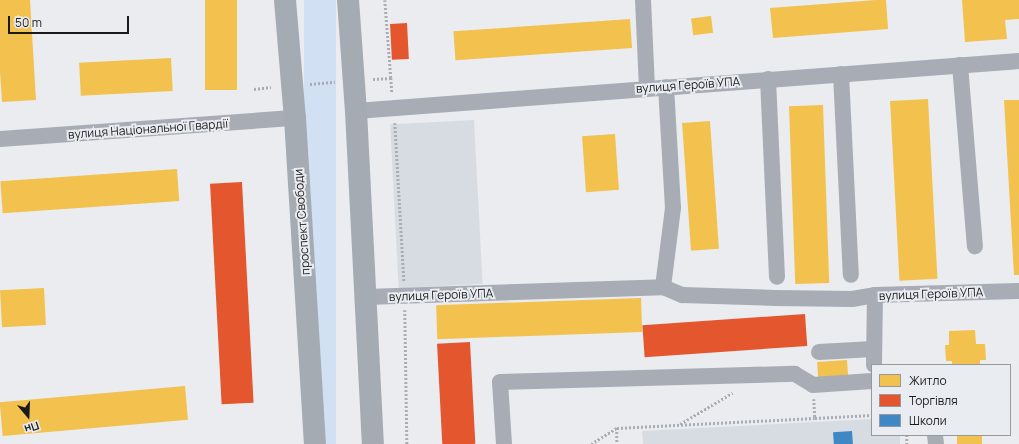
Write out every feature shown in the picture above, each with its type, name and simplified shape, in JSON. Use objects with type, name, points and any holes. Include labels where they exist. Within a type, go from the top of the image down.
[{"type":"highway","name":"проспект Свободи","points":[[285,0],[295,118],[316,444]]},
{"type":"highway","points":[[348,0],[356,111],[373,444]]},
{"type":"street","points":[[643,0],[647,88]]},
{"type":"street","name":"вулиця Героїв УПА","points":[[356,111],[1019,61]]},
{"type":"street","points":[[960,65],[975,246]]},
{"type":"street","points":[[841,74],[851,275]]},
{"type":"street","points":[[768,79],[777,277]]},
{"type":"street","points":[[663,287],[673,208],[666,87]]},
{"type":"street","name":"вулиця Національної Гвардії","points":[[0,138],[295,118]]},
{"type":"street","name":"вулиця Героїв УПА","points":[[366,297],[663,287],[682,294],[760,298],[852,299],[875,295],[1019,291]]},
{"type":"street","points":[[874,364],[875,295]]},
{"type":"street","points":[[818,352],[873,349]]},
{"type":"street","points":[[504,444],[500,382],[795,374],[813,385],[871,381]]},
{"type":"path","points":[[385,0],[391,78]]},
{"type":"path","points":[[309,84],[341,81]]},
{"type":"path","points":[[254,89],[271,87]]},
{"type":"path","points":[[394,108],[405,296],[407,444]]},
{"type":"path","points":[[813,385],[815,418]]},
{"type":"path","points":[[679,424],[733,392]]},
{"type":"path","points":[[591,444],[616,428],[871,415]]},
{"type":"path","points":[[616,428],[617,444]]},
{"type":"shaded area","points":[[304,0],[336,0],[336,444],[304,444]]},
{"type":"shaded area","points":[[474,120],[483,284],[399,288],[390,124]]},
{"type":"shaded area","points":[[871,419],[871,436],[900,436],[900,444],[643,444],[642,431]]},
{"type":"building: Житло","points":[[0,0],[30,0],[36,100],[2,102],[0,71]]},
{"type":"building: Житло","points":[[205,0],[237,0],[237,90],[205,90]]},
{"type":"building: Житло","points":[[886,0],[888,29],[773,38],[770,8]]},
{"type":"building: Житло","points":[[962,0],[1019,0],[1019,19],[1005,20],[1007,39],[965,42]]},
{"type":"building: Житло","points":[[711,16],[713,33],[693,35],[691,18]]},
{"type":"building: Житло","points":[[630,19],[632,48],[455,60],[453,31]]},
{"type":"building: Житло","points":[[171,58],[173,91],[81,96],[79,63]]},
{"type":"building: Житло","points":[[928,99],[937,279],[899,281],[890,101]]},
{"type":"building: Житло","points":[[1004,100],[1019,100],[1019,275],[1014,275]]},
{"type":"building: Житло","points":[[823,105],[829,283],[795,284],[789,106]]},
{"type":"building: Житло","points":[[710,121],[719,249],[691,251],[682,123]]},
{"type":"building: Житло","points":[[615,134],[619,190],[586,192],[582,136]]},
{"type":"building: Житло","points":[[177,169],[179,201],[3,213],[0,181]]},
{"type":"building: Житло","points":[[44,288],[46,325],[2,327],[0,290]]},
{"type":"building: Житло","points":[[641,298],[642,332],[437,339],[436,305]]},
{"type":"building: Житло","points":[[975,330],[976,344],[985,344],[986,360],[980,360],[980,364],[952,364],[952,361],[946,361],[945,345],[949,345],[949,331]]},
{"type":"building: Житло","points":[[847,360],[848,376],[818,378],[817,362]]},
{"type":"building: Житло","points":[[185,386],[188,420],[3,436],[0,402]]},
{"type":"building: Житло","points":[[957,436],[982,436],[982,444],[957,444]]},
{"type":"building: Торгівля","points":[[407,23],[409,59],[392,60],[390,24]]},
{"type":"building: Торгівля","points":[[242,182],[254,403],[222,404],[210,184]]},
{"type":"building: Торгівля","points":[[805,314],[807,346],[645,357],[642,325]]},
{"type":"building: Торгівля","points":[[470,342],[475,444],[442,444],[437,344]]},
{"type":"building: Школи","points":[[852,431],[853,444],[834,444],[833,432]]}]
